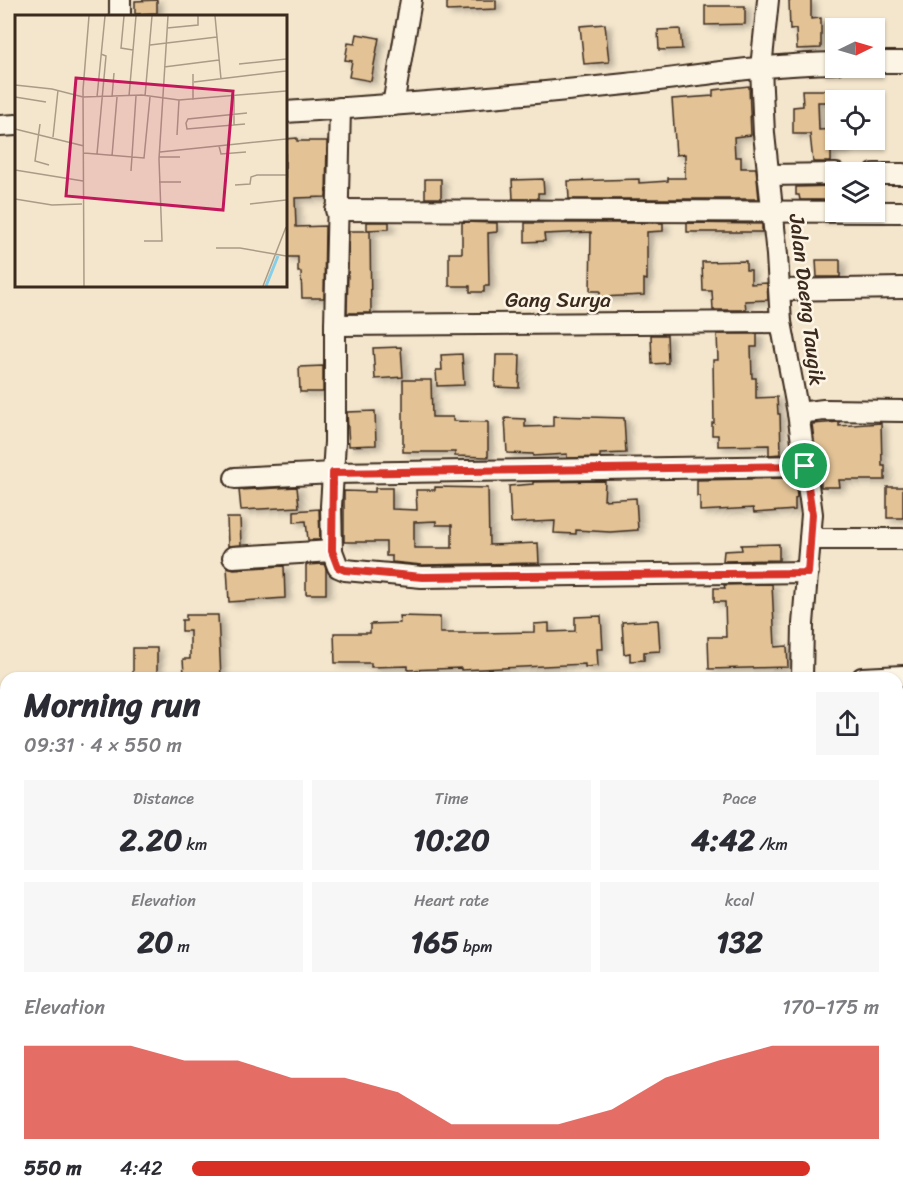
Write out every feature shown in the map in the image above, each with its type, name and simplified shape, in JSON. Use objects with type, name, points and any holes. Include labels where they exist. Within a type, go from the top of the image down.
[{"type":"street","points":[[393,105],[411,0]]},
{"type":"street","name":"Jalan Daeng Taugik","points":[[768,0],[760,68],[771,212],[780,290],[781,322],[798,413],[812,514],[802,672]]},
{"type":"street","points":[[885,62],[903,62]]},
{"type":"street","points":[[286,112],[393,105],[614,85],[760,68],[825,64]]},
{"type":"street","points":[[340,108],[336,210],[332,551],[338,567],[345,570],[422,577],[808,573]]},
{"type":"street","points":[[0,126],[15,125]]},
{"type":"street","points":[[768,175],[825,174]]},
{"type":"street","points":[[885,174],[903,174]]},
{"type":"street","points":[[336,210],[903,212]]},
{"type":"street","points":[[780,290],[903,288]]},
{"type":"street","name":"Gang Surya","points":[[334,325],[781,322]]},
{"type":"street","points":[[798,413],[824,410],[903,411]]},
{"type":"street","points":[[235,478],[333,473],[805,466]]},
{"type":"street","points":[[810,539],[903,539]]},
{"type":"street","points":[[233,557],[332,551]]},
{"type":"building","points":[[157,0],[157,13],[135,14],[135,1]]},
{"type":"building","points":[[447,0],[496,0],[496,9],[447,11]]},
{"type":"building","points":[[789,0],[811,0],[811,19],[821,18],[821,48],[797,49],[796,29],[790,30]]},
{"type":"building","points":[[705,6],[745,6],[745,24],[705,25]]},
{"type":"building","points":[[605,24],[609,62],[584,64],[580,26]]},
{"type":"building","points":[[680,29],[682,49],[659,50],[658,30]]},
{"type":"building","points":[[357,34],[379,38],[371,81],[349,77],[352,61],[345,60],[348,43],[355,44]]},
{"type":"building","points":[[749,86],[751,135],[734,137],[735,157],[741,157],[741,168],[756,168],[759,199],[569,199],[568,181],[639,179],[639,183],[668,181],[668,178],[685,178],[685,154],[676,155],[672,99],[713,96],[713,90]]},
{"type":"building","points":[[802,90],[825,90],[825,102],[818,102],[819,130],[825,130],[825,150],[845,150],[831,151],[831,162],[813,162],[810,134],[793,134],[793,107],[803,106]]},
{"type":"building","points":[[286,139],[327,141],[326,197],[295,198],[296,227],[325,226],[324,298],[302,298],[298,257],[286,257]]},
{"type":"building","points":[[425,179],[441,179],[441,198],[425,198]]},
{"type":"building","points":[[543,179],[544,193],[538,193],[538,199],[513,199],[512,180]]},
{"type":"building","points":[[825,186],[825,200],[800,200],[799,195],[796,195],[796,187]]},
{"type":"building","points":[[367,222],[389,222],[389,229],[367,230]]},
{"type":"building","points":[[462,222],[497,223],[497,232],[488,233],[489,286],[484,286],[484,292],[470,292],[470,286],[449,286],[449,253],[462,253]]},
{"type":"building","points":[[525,223],[663,223],[663,231],[647,232],[647,280],[644,279],[644,295],[600,297],[600,291],[590,291],[591,232],[544,234],[545,241],[525,242]]},
{"type":"building","points":[[687,223],[762,224],[762,232],[687,232]]},
{"type":"building","points":[[349,231],[370,231],[371,313],[347,313]]},
{"type":"building","points":[[816,260],[840,260],[840,277],[817,277]]},
{"type":"building","points":[[746,261],[746,270],[751,270],[751,284],[767,283],[768,300],[745,301],[746,310],[713,310],[712,291],[703,291],[702,262]]},
{"type":"building","points":[[717,334],[757,334],[757,347],[751,347],[752,378],[756,378],[756,398],[777,397],[778,414],[780,414],[781,454],[769,455],[769,445],[718,446],[718,435],[712,435],[712,423],[714,423],[713,360],[718,360]]},
{"type":"building","points":[[651,335],[667,335],[668,363],[652,364]]},
{"type":"building","points":[[401,347],[403,377],[375,379],[373,348]]},
{"type":"building","points":[[462,354],[464,385],[437,386],[436,370],[442,370],[441,355]]},
{"type":"building","points":[[496,355],[520,355],[519,388],[495,387]]},
{"type":"building","points":[[323,366],[323,392],[300,392],[299,367]]},
{"type":"building","points":[[403,380],[431,380],[432,417],[453,417],[453,421],[488,422],[488,457],[455,456],[455,452],[403,452]]},
{"type":"building","points":[[375,411],[376,445],[349,446],[347,412]]},
{"type":"building","points":[[553,416],[624,418],[626,453],[567,458],[567,454],[533,456],[533,454],[507,453],[505,418],[525,419],[525,427],[553,426]]},
{"type":"building","points":[[839,422],[839,426],[881,423],[882,466],[885,466],[885,480],[839,480],[840,487],[821,487],[820,461],[817,462],[812,424]]},
{"type":"building","points":[[795,478],[797,497],[795,498],[795,510],[754,513],[753,508],[700,511],[697,480]]},
{"type":"building","points":[[605,481],[604,500],[636,498],[638,530],[610,532],[576,530],[576,534],[554,533],[555,521],[511,523],[509,486],[533,484],[533,482]]},
{"type":"building","points":[[297,487],[299,507],[241,510],[239,490]]},
{"type":"building","points":[[435,487],[488,488],[489,545],[538,543],[539,563],[422,565],[392,562],[392,556],[386,556],[386,542],[344,542],[344,491],[375,492],[375,488],[392,488],[392,509],[417,510],[416,490],[435,490]],"holes":[[[436,521],[436,525],[452,525],[452,548],[414,548],[414,522]]]},
{"type":"building","points":[[887,487],[903,487],[903,518],[887,518]]},
{"type":"building","points":[[319,509],[320,540],[308,540],[306,521],[294,522],[294,511]]},
{"type":"building","points":[[227,518],[240,518],[241,545],[228,546]]},
{"type":"building","points":[[779,544],[779,560],[723,561],[724,551],[742,550],[741,545]]},
{"type":"building","points":[[324,564],[326,594],[306,594],[306,565]]},
{"type":"building","points":[[284,566],[285,598],[229,602],[227,567],[234,569]]},
{"type":"building","points":[[772,584],[775,647],[787,646],[788,667],[709,669],[708,637],[726,637],[725,602],[714,602],[714,588],[725,588],[724,585]]},
{"type":"building","points":[[186,615],[218,615],[221,672],[184,672],[183,659],[190,659],[190,631],[182,631],[182,620],[186,620]]},
{"type":"building","points":[[399,616],[440,617],[440,633],[480,633],[534,632],[534,624],[549,623],[549,632],[575,631],[575,617],[601,616],[603,649],[597,649],[598,666],[585,667],[585,664],[408,670],[408,666],[371,667],[371,663],[335,663],[334,633],[370,633],[370,624],[400,623]]},
{"type":"building","points":[[658,620],[660,651],[644,652],[644,660],[630,661],[630,653],[624,654],[622,622]]},
{"type":"building","points":[[133,648],[157,648],[157,672],[133,672]]},
{"type":"route","points":[[805,466],[812,514],[808,573],[422,577],[345,570],[338,567],[332,551],[333,473],[805,466]]}]
